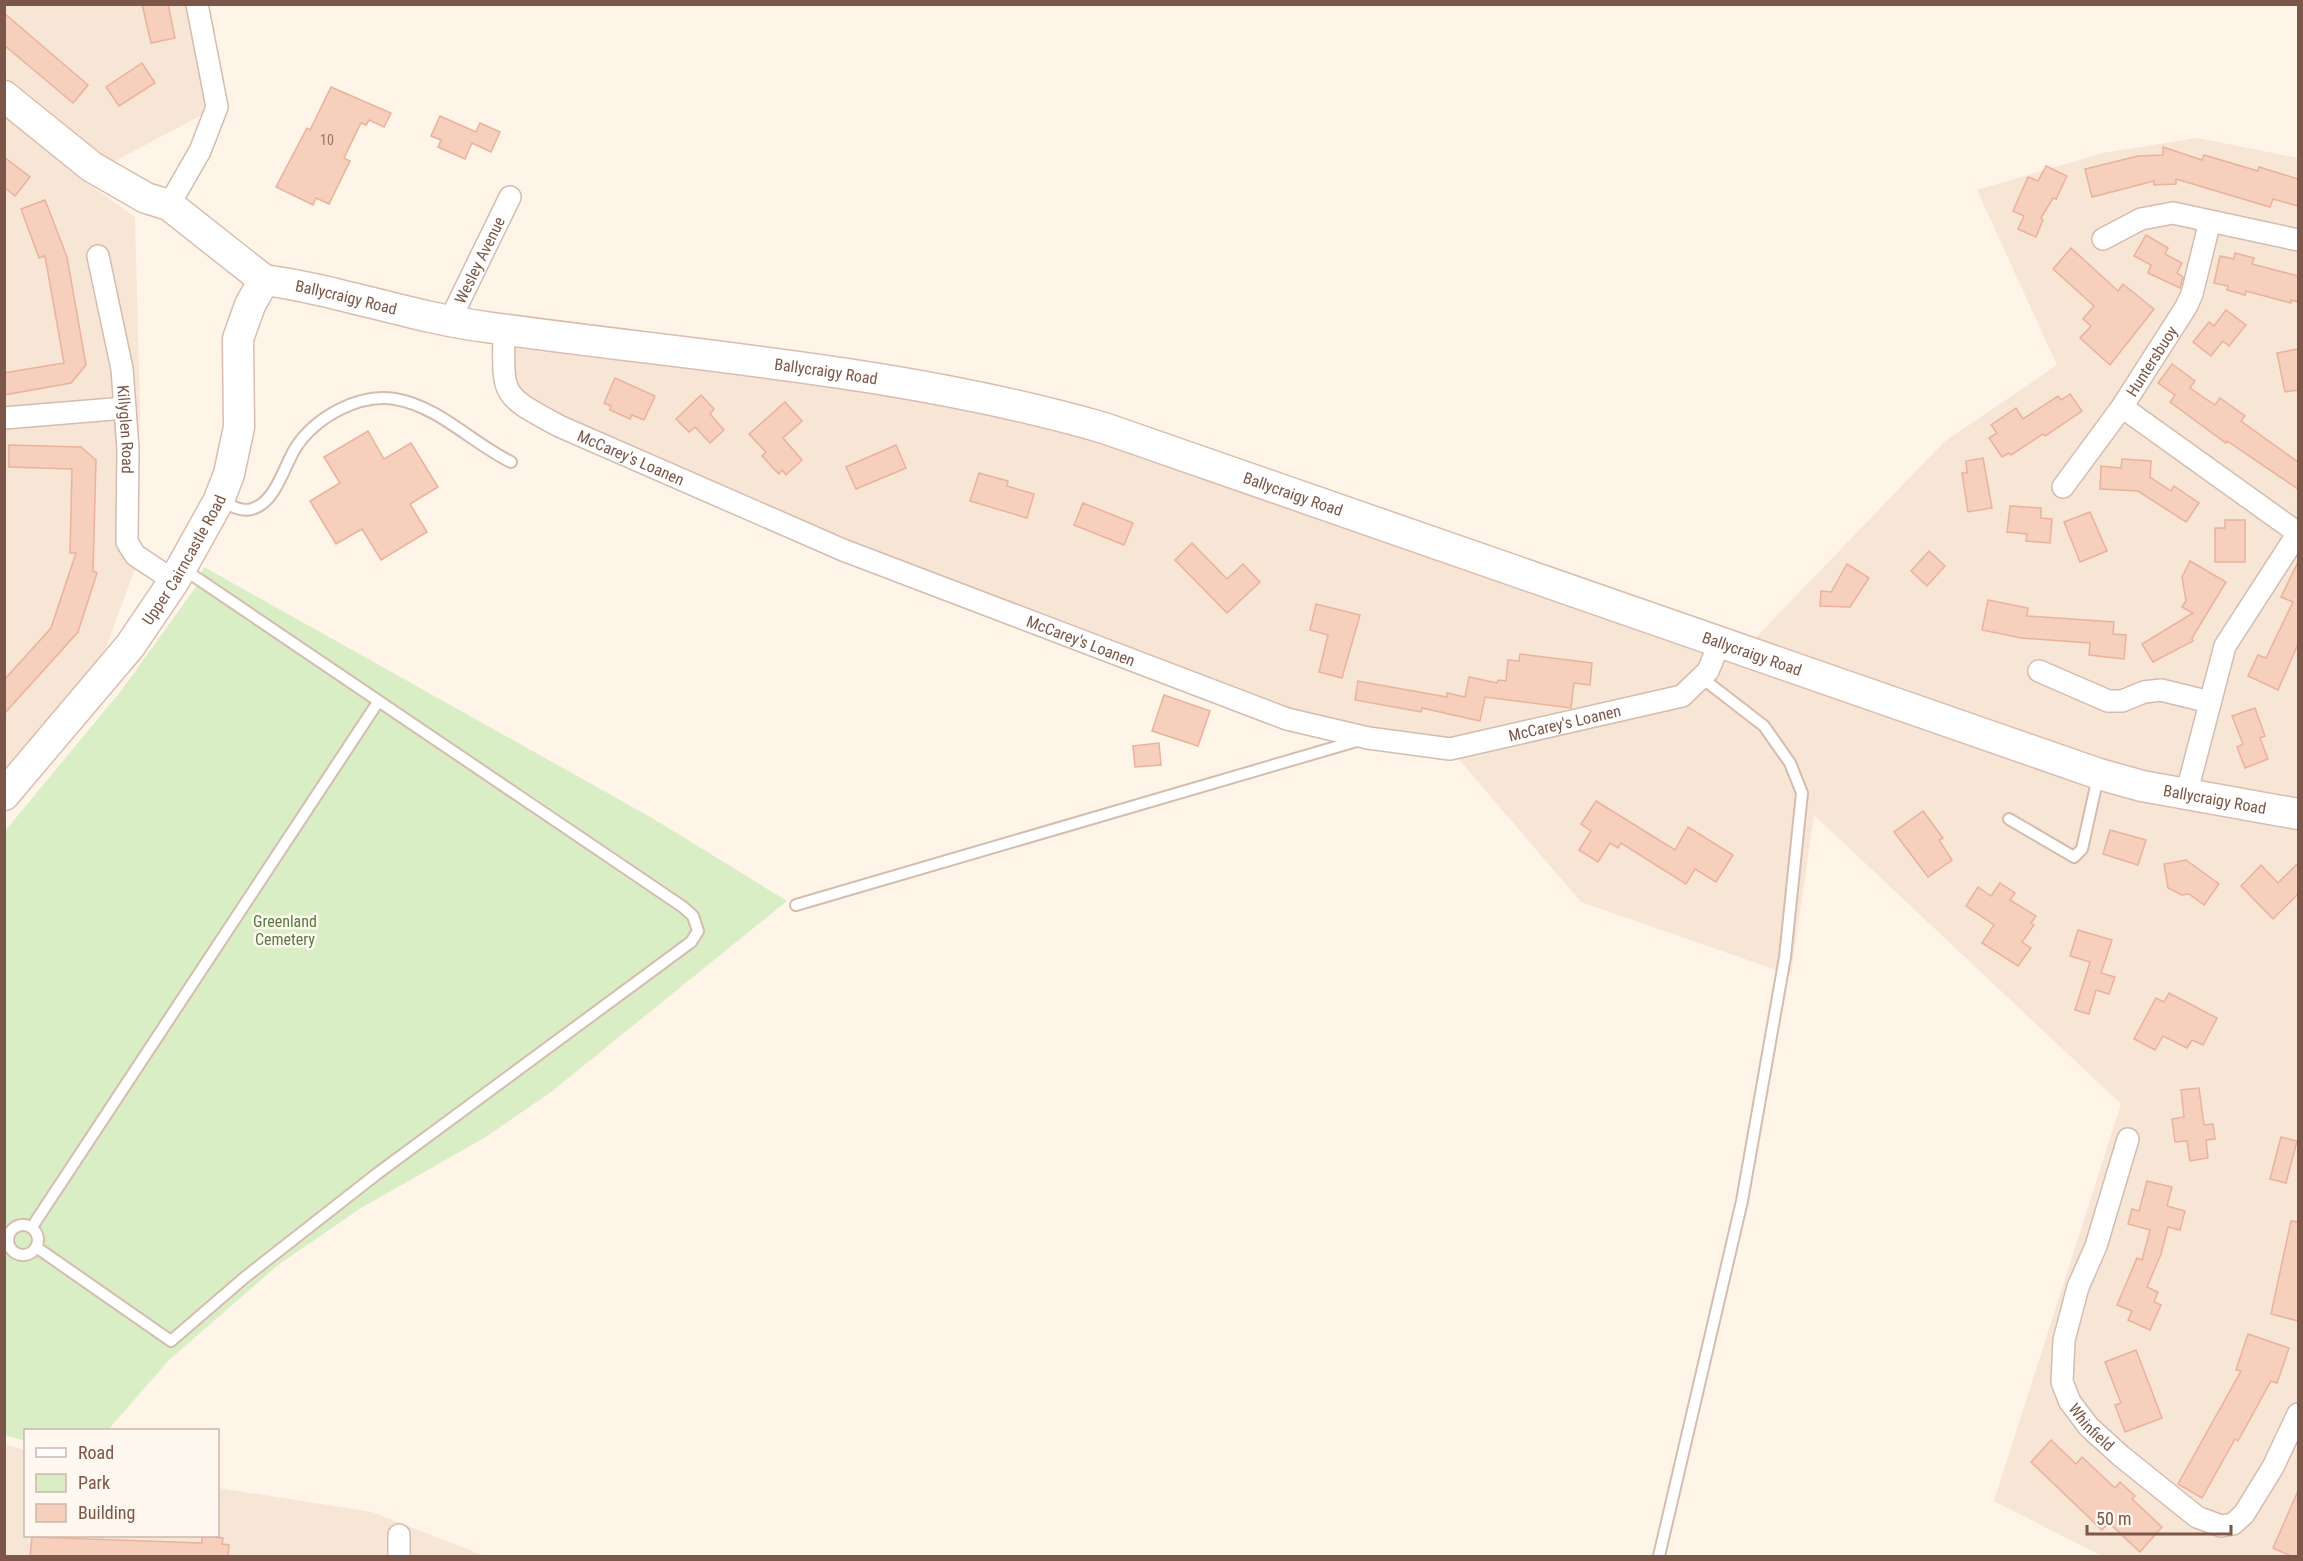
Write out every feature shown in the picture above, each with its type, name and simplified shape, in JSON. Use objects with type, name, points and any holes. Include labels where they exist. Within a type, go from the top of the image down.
[{"type":"street","points":[[169,205],[200,151],[217,107],[196,4]]},
{"type":"street","points":[[4,96],[100,173],[146,198],[169,205],[264,280]]},
{"type":"street","name":"Wesley Avenue","points":[[449,322],[510,197]]},
{"type":"street","points":[[2103,239],[2134,221],[2156,215],[2181,214],[2298,240]]},
{"type":"street","name":"Huntersbuoy","points":[[2063,487],[2122,407],[2186,307],[2192,294],[2210,221]]},
{"type":"street","name":"Killyglen Road","points":[[98,256],[122,369],[128,449],[127,543],[135,555],[178,574]]},
{"type":"street","name":"Ballycraigy Road","points":[[264,280],[318,289],[449,322],[880,380],[975,395],[1039,409],[1115,432],[2099,774],[2186,795],[2298,814]]},
{"type":"street","name":"Upper Cairncastle Road","points":[[4,795],[130,646],[178,574],[219,500],[229,474],[239,427],[238,339],[250,305],[264,280]]},
{"type":"street","name":"McCarey's Loanen","points":[[504,330],[503,372],[508,392],[521,406],[559,426],[843,550],[1287,719],[1368,738],[1450,749],[1671,700],[1690,691],[1702,678],[1712,663],[1720,642]]},
{"type":"street","points":[[2122,407],[2298,533],[2228,639],[2186,795]]},
{"type":"street","points":[[4,418],[125,408]]},
{"type":"street","points":[[2039,671],[2108,701],[2122,701],[2154,690],[2211,702]]},
{"type":"street","name":"Whinfield","points":[[2128,1139],[2096,1246],[2078,1287],[2064,1340],[2062,1382],[2070,1402],[2089,1427],[2121,1456],[2197,1517],[2221,1527],[2236,1523],[2244,1515],[2273,1467],[2298,1414]]},
{"type":"street","points":[[399,1535],[399,1557]]},
{"type":"lane","points":[[219,500],[240,509],[257,507],[273,490],[296,447],[313,428],[345,408],[374,398],[396,399],[421,406],[487,450],[511,462]]},
{"type":"lane","points":[[36,1247],[171,1341],[244,1278],[378,1173],[521,1070],[696,935],[696,920],[683,907],[378,702],[178,574]]},
{"type":"lane","points":[[1659,1557],[1742,1201],[1785,957],[1802,793],[1790,763],[1764,726],[1702,678]]},
{"type":"lane","points":[[32,1227],[378,702]]},
{"type":"lane","points":[[796,904],[1368,738]]},
{"type":"lane","points":[[2009,819],[2074,857],[2082,849],[2099,774]]},
{"type":"lane","points":[[18,1225],[32,1227],[38,1238],[36,1247],[23,1255],[14,1252],[8,1239],[8,1229],[18,1225]]},
{"type":"shaded area","points":[[5,5],[190,5],[217,107],[81,179],[135,217],[140,411],[136,566],[99,666],[5,768]]},
{"type":"shaded area","points":[[2197,138],[2298,158],[2298,1556],[2102,1556],[1994,1501],[2121,1104],[1814,815],[1791,975],[1581,902],[1450,749],[1234,701],[521,406],[504,330],[975,395],[1743,651],[1944,442],[2057,365],[1977,190],[2103,153]]},
{"type":"shaded area","points":[[4,1444],[24,1450],[24,1537],[219,1537],[219,1488],[372,1512],[485,1556],[5,1556]]},
{"type":"green space","name":"Greenland Cemetery","points":[[204,567],[652,818],[787,901],[551,1092],[484,1138],[361,1208],[278,1265],[169,1360],[109,1429],[24,1429],[24,1441],[5,1435],[5,831],[121,691],[195,588]]},
{"type":"building","points":[[142,4],[168,4],[175,38],[151,43]]},
{"type":"building","points":[[4,13],[88,85],[73,103],[4,45]]},
{"type":"building","points":[[142,63],[155,83],[119,106],[106,87]]},
{"type":"building","points":[[331,87],[391,113],[384,127],[369,120],[366,125],[361,123],[344,158],[350,161],[329,204],[316,198],[313,205],[276,187],[307,128],[310,130]]},
{"type":"building","points":[[440,116],[476,132],[480,123],[500,132],[491,152],[472,143],[465,159],[438,147],[441,140],[431,136]]},
{"type":"building","points":[[2163,147],[2202,160],[2204,155],[2258,171],[2259,167],[2298,179],[2298,206],[2273,199],[2270,207],[2176,179],[2176,184],[2154,185],[2154,181],[2092,197],[2085,169],[2138,156],[2163,155]]},
{"type":"building","points":[[4,157],[30,177],[15,196],[4,187]]},
{"type":"building","points":[[2046,166],[2067,176],[2056,199],[2053,198],[2041,218],[2043,220],[2036,237],[2018,229],[2024,216],[2013,211],[2028,177],[2038,181]]},
{"type":"building","points":[[45,200],[67,257],[86,365],[71,383],[4,395],[4,373],[64,363],[45,256],[39,258],[21,209]]},
{"type":"building","points":[[2146,235],[2168,248],[2165,254],[2182,263],[2177,273],[2183,277],[2180,288],[2148,273],[2151,265],[2134,256]]},
{"type":"building","points":[[2071,248],[2118,291],[2123,284],[2154,309],[2110,365],[2080,338],[2091,326],[2083,319],[2094,306],[2053,269]]},
{"type":"building","points":[[2235,253],[2254,258],[2252,264],[2298,276],[2298,302],[2291,300],[2291,303],[2246,291],[2245,295],[2227,290],[2228,286],[2214,283],[2220,256],[2234,259]]},
{"type":"building","points":[[2226,310],[2246,325],[2229,346],[2223,341],[2211,356],[2193,342],[2209,322],[2214,326]]},
{"type":"building","points":[[2298,349],[2298,390],[2285,392],[2277,353]]},
{"type":"building","points":[[2172,364],[2195,381],[2190,388],[2215,405],[2220,398],[2245,416],[2241,421],[2298,462],[2298,489],[2227,441],[2226,443],[2170,402],[2175,395],[2158,383]]},
{"type":"building","points":[[615,378],[655,396],[644,420],[632,415],[630,419],[610,410],[611,406],[604,403]]},
{"type":"building","points":[[2070,394],[2082,411],[2045,436],[2043,434],[2011,455],[2009,453],[2002,457],[1989,438],[1997,433],[1991,425],[2016,408],[2023,419],[2058,396],[2061,400]]},
{"type":"building","points":[[701,395],[714,409],[710,414],[724,430],[710,443],[695,427],[689,432],[676,419]]},
{"type":"building","points":[[785,402],[802,421],[783,438],[802,460],[786,475],[782,470],[779,474],[762,456],[766,452],[749,434]]},
{"type":"building","points":[[368,431],[384,459],[411,443],[438,487],[410,504],[427,532],[381,560],[362,529],[336,544],[310,501],[340,483],[324,457]]},
{"type":"building","points":[[9,445],[81,447],[96,460],[93,571],[97,573],[78,632],[4,714],[4,680],[51,628],[76,553],[70,553],[72,469],[9,467]]},
{"type":"building","points":[[896,445],[906,468],[856,489],[846,467]]},
{"type":"building","points":[[1983,458],[1992,508],[1968,512],[1962,473],[1967,473],[1966,461]]},
{"type":"building","points":[[2122,459],[2151,461],[2150,477],[2171,491],[2174,486],[2199,503],[2186,522],[2138,491],[2100,489],[2101,466],[2121,468]]},
{"type":"building","points":[[979,473],[1008,481],[1007,486],[1034,494],[1027,518],[970,501]]},
{"type":"building","points":[[1083,503],[1133,523],[1124,545],[1074,525]]},
{"type":"building","points":[[2010,506],[2041,508],[2041,518],[2052,519],[2050,543],[2026,541],[2027,534],[2007,532]]},
{"type":"building","points":[[2090,512],[2107,551],[2080,562],[2064,522]]},
{"type":"building","points":[[2225,520],[2245,520],[2245,562],[2215,562],[2215,528],[2225,528]]},
{"type":"building","points":[[1192,543],[1227,579],[1243,564],[1260,582],[1227,613],[1175,560]]},
{"type":"building","points":[[1929,551],[1945,566],[1927,586],[1911,571]]},
{"type":"building","points":[[2190,561],[2226,582],[2192,638],[2193,641],[2153,662],[2142,644],[2193,613],[2182,607],[2186,601],[2182,577]]},
{"type":"building","points":[[2298,562],[2298,644],[2278,690],[2248,676],[2258,655],[2266,658],[2293,602],[2281,597]]},
{"type":"building","points":[[1847,564],[1869,578],[1850,607],[1820,606],[1821,591],[1831,592]]},
{"type":"building","points":[[1988,600],[2028,608],[2027,616],[2114,622],[2113,634],[2126,635],[2124,659],[2089,655],[2090,643],[2021,638],[1982,630]]},
{"type":"building","points":[[1316,604],[1360,615],[1342,678],[1319,672],[1328,635],[1310,630]]},
{"type":"building","points":[[1520,654],[1592,663],[1590,685],[1574,683],[1571,708],[1485,697],[1480,721],[1422,708],[1421,712],[1355,700],[1358,681],[1447,697],[1447,693],[1465,697],[1469,677],[1497,683],[1498,680],[1506,681],[1508,660],[1519,661]]},
{"type":"building","points":[[1164,695],[1210,711],[1198,746],[1152,731]]},
{"type":"building","points":[[2255,708],[2265,736],[2260,738],[2268,759],[2245,768],[2237,747],[2243,744],[2232,716]]},
{"type":"building","points":[[1159,743],[1161,765],[1135,767],[1133,746]]},
{"type":"building","points":[[1596,801],[1675,850],[1688,827],[1733,855],[1716,882],[1695,869],[1686,884],[1621,843],[1618,848],[1610,843],[1598,862],[1579,850],[1591,831],[1581,824]]},
{"type":"building","points":[[1923,811],[1943,838],[1939,840],[1952,860],[1928,877],[1894,832]]},
{"type":"building","points":[[2110,830],[2146,840],[2138,865],[2103,854]]},
{"type":"building","points":[[2186,860],[2219,884],[2204,905],[2189,894],[2182,895],[2168,888],[2164,864]]},
{"type":"building","points":[[2298,863],[2298,894],[2273,919],[2241,886],[2261,865],[2278,883]]},
{"type":"building","points":[[2000,883],[2015,893],[2010,900],[2036,916],[2031,923],[2034,925],[2022,942],[2031,948],[2018,966],[1982,943],[1994,925],[1966,906],[1978,887],[1991,896]]},
{"type":"building","points":[[2078,930],[2112,940],[2101,973],[2115,977],[2109,994],[2096,990],[2089,1014],[2075,1010],[2090,962],[2070,956]]},
{"type":"building","points":[[2169,993],[2217,1018],[2203,1045],[2192,1040],[2187,1048],[2163,1036],[2155,1050],[2134,1039],[2156,998],[2164,1002]]},
{"type":"building","points":[[2199,1088],[2204,1125],[2213,1124],[2215,1139],[2206,1140],[2208,1158],[2190,1161],[2187,1141],[2175,1142],[2172,1119],[2184,1117],[2181,1090]]},
{"type":"building","points":[[2281,1137],[2297,1141],[2286,1183],[2270,1179]]},
{"type":"building","points":[[2147,1181],[2172,1187],[2167,1206],[2185,1211],[2180,1230],[2168,1227],[2161,1254],[2147,1287],[2158,1292],[2154,1302],[2161,1305],[2150,1330],[2128,1320],[2132,1311],[2117,1305],[2137,1258],[2142,1260],[2150,1230],[2128,1224],[2132,1209],[2139,1211]]},
{"type":"building","points":[[2291,1221],[2298,1222],[2298,1321],[2271,1314]]},
{"type":"building","points":[[2248,1334],[2289,1348],[2277,1383],[2271,1381],[2238,1441],[2235,1439],[2202,1498],[2178,1484],[2241,1371],[2236,1370]]},
{"type":"building","points":[[2136,1350],[2162,1418],[2125,1432],[2115,1405],[2121,1403],[2105,1362]]},
{"type":"building","points":[[2051,1440],[2076,1464],[2082,1457],[2115,1488],[2120,1482],[2135,1496],[2132,1499],[2162,1527],[2140,1552],[2109,1523],[2102,1530],[2031,1462]]},
{"type":"building","points":[[2298,1491],[2298,1557],[2293,1557],[2273,1548]]},
{"type":"building","points":[[32,1537],[202,1543],[202,1537],[223,1538],[222,1544],[229,1545],[228,1557],[30,1557]]}]
